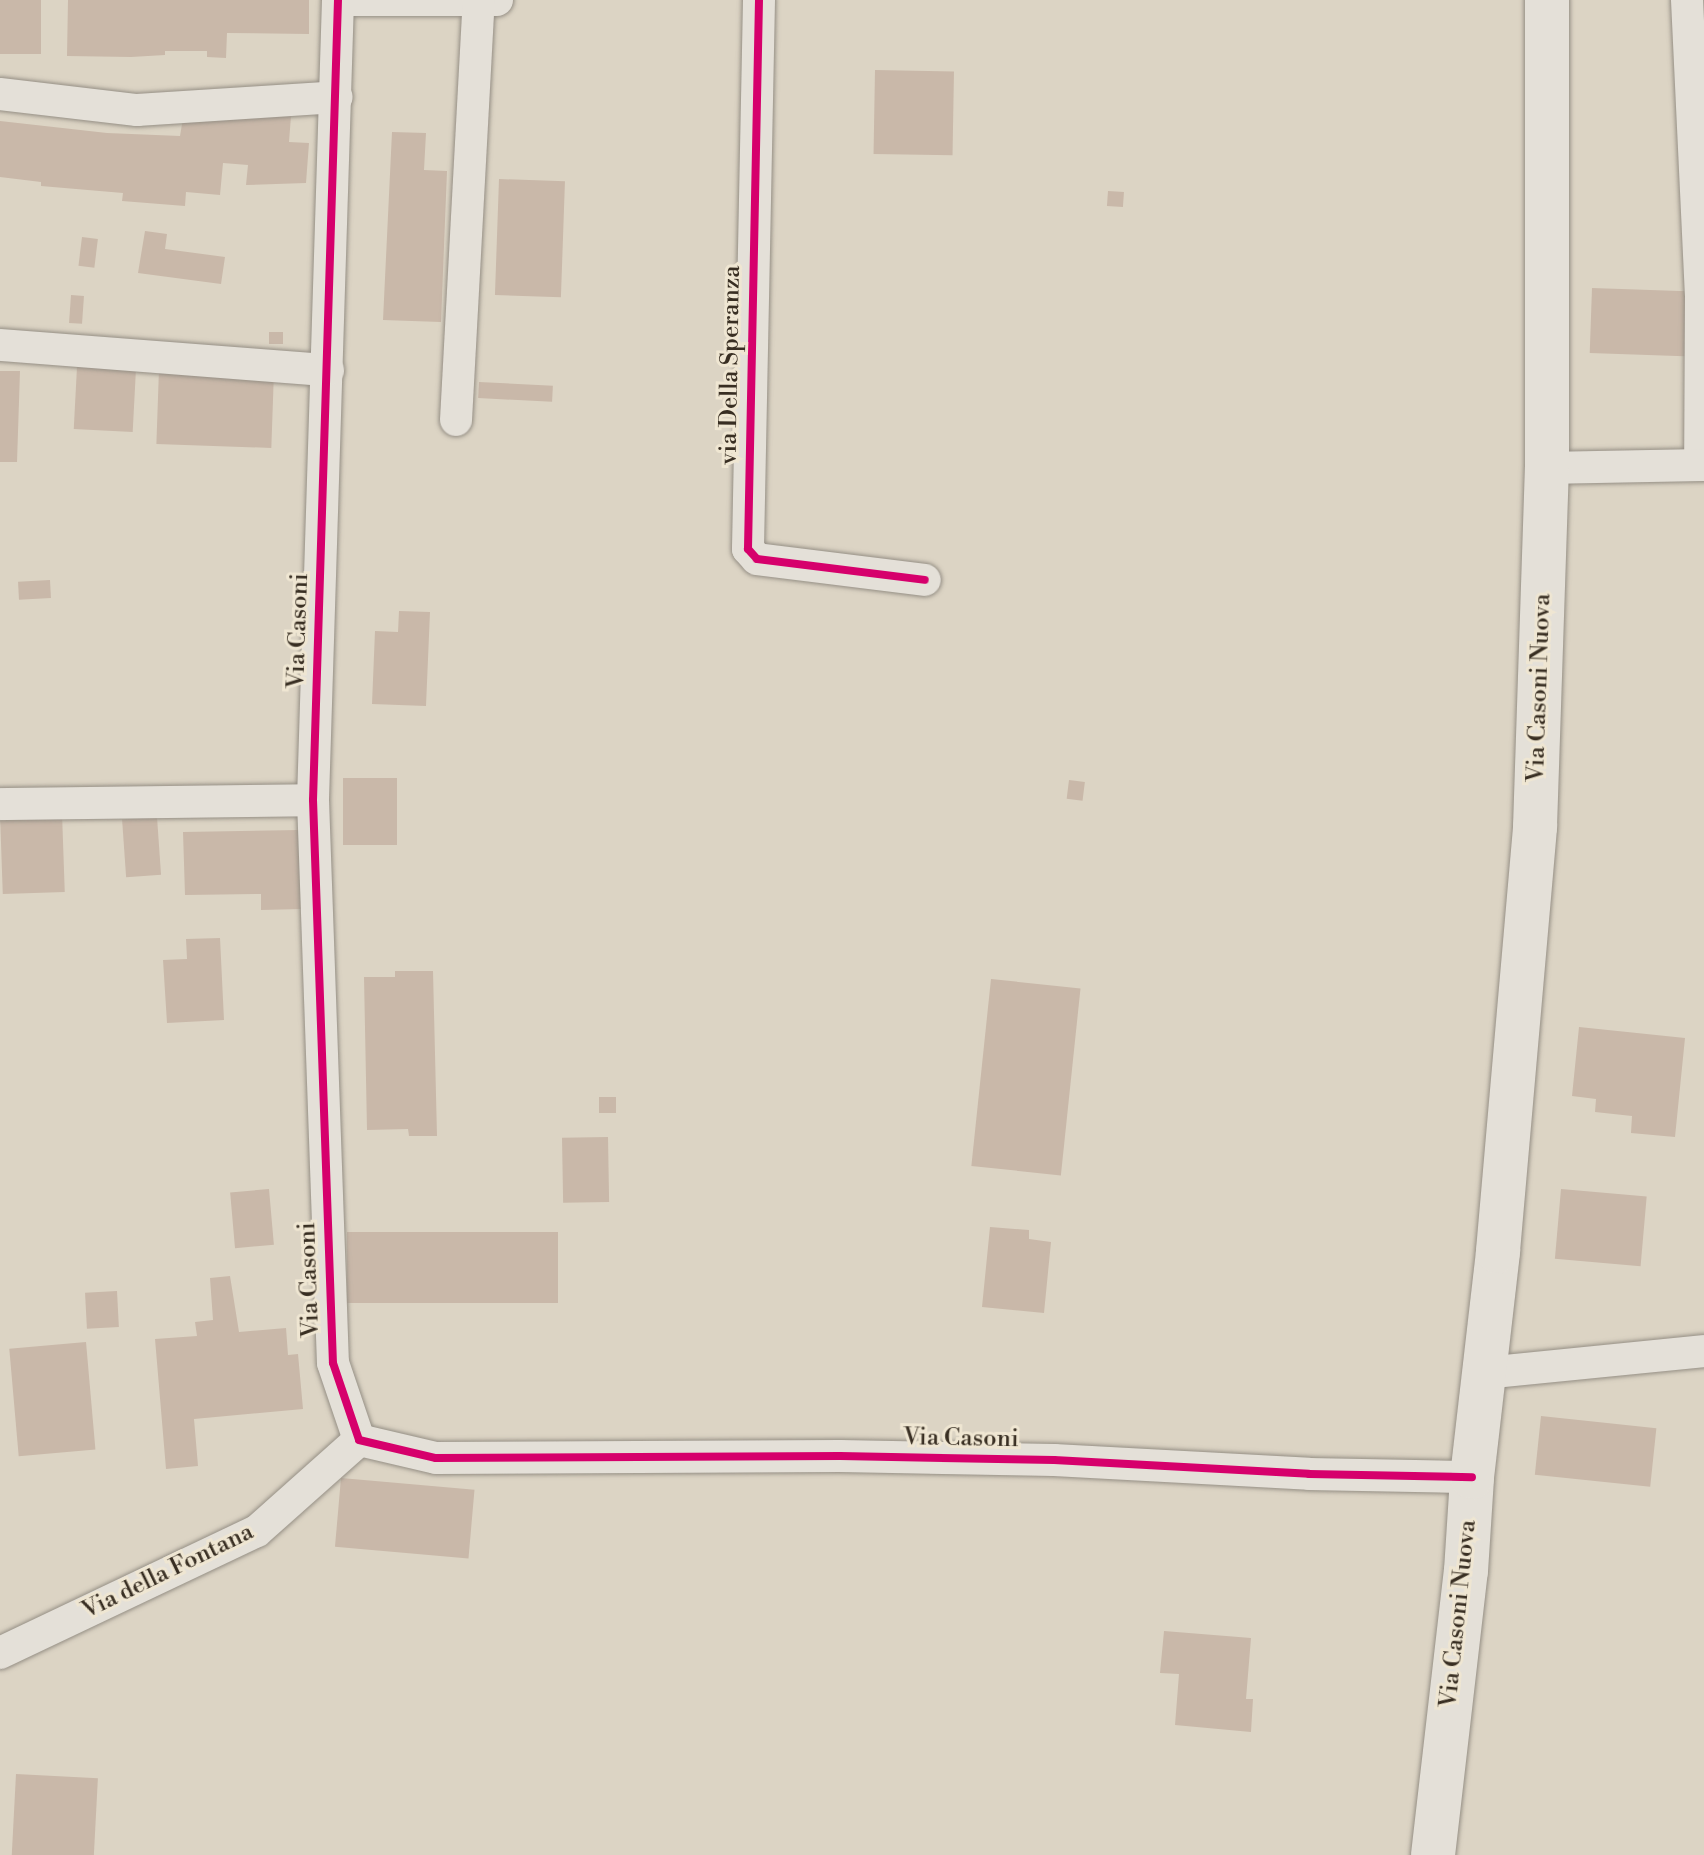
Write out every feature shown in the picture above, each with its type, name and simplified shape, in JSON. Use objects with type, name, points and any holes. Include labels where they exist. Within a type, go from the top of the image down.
[{"type":"main road","name":"Via Casoni Nuova","points":[[1433,1855],[1466,1571],[1472,1477],[1535,827],[1547,468],[1547,0]]},
{"type":"street","points":[[338,0],[488,1],[456,420]]},
{"type":"street","name":"Via Casoni","points":[[338,0],[313,800],[333,1363],[359,1440],[436,1458],[1023,1460],[1309,1474],[1472,1477]]},
{"type":"street","name":"via Della Speranza","points":[[759,0],[748,549],[757,559],[925,580]]},
{"type":"street","points":[[1547,468],[1702,465],[1701,295],[1687,0]]},
{"type":"street","points":[[0,94],[137,110],[337,97]]},
{"type":"street","points":[[0,345],[328,370]]},
{"type":"street","points":[[0,804],[313,800]]},
{"type":"street","points":[[1484,1373],[1704,1351]]},
{"type":"street","name":"Via della Fontana","points":[[0,1653],[257,1531],[359,1440]]},
{"type":"building","points":[[0,0],[41,0],[41,54],[0,54]]},
{"type":"building","points":[[68,0],[309,0],[309,34],[227,33],[226,58],[207,57],[207,51],[165,51],[165,55],[131,57],[67,56]]},
{"type":"building","points":[[875,70],[954,71],[953,155],[874,154]]},
{"type":"building","points":[[184,112],[291,116],[289,142],[309,143],[306,183],[246,185],[248,165],[223,163],[220,195],[186,192],[185,206],[122,201],[123,193],[41,186],[41,182],[0,177],[0,121],[107,133],[180,136]]},
{"type":"building","points":[[392,132],[426,133],[424,170],[447,171],[441,322],[383,320]]},
{"type":"building","points":[[499,179],[565,181],[561,297],[495,295]]},
{"type":"building","points":[[1108,191],[1124,192],[1123,207],[1107,206]]},
{"type":"building","points":[[145,231],[167,234],[165,249],[225,257],[221,284],[138,273]]},
{"type":"building","points":[[82,237],[98,239],[94,268],[78,266]]},
{"type":"building","points":[[1592,288],[1694,292],[1692,357],[1590,353]]},
{"type":"building","points":[[71,295],[84,296],[82,324],[69,323]]},
{"type":"building","points":[[269,332],[283,332],[283,344],[269,344]]},
{"type":"building","points":[[77,367],[136,370],[133,432],[74,429]]},
{"type":"building","points":[[159,369],[274,373],[271,448],[156,444]]},
{"type":"building","points":[[0,371],[20,371],[17,462],[0,462]]},
{"type":"building","points":[[479,382],[553,386],[552,402],[478,398]]},
{"type":"building","points":[[50,580],[51,598],[19,600],[18,582]]},
{"type":"building","points":[[399,611],[430,612],[426,706],[372,704],[375,631],[398,632]]},
{"type":"building","points":[[343,778],[397,778],[397,845],[343,845]]},
{"type":"building","points":[[1069,780],[1085,782],[1083,801],[1067,799]]},
{"type":"building","points":[[62,813],[65,892],[3,894],[0,815]]},
{"type":"building","points":[[157,817],[161,875],[126,877],[122,819]]},
{"type":"building","points":[[300,830],[302,909],[261,910],[261,894],[185,895],[183,832]]},
{"type":"building","points":[[220,938],[224,1020],[167,1023],[163,960],[187,959],[186,939]]},
{"type":"building","points":[[395,971],[433,971],[437,1136],[409,1136],[408,1129],[367,1130],[364,977],[395,977]]},
{"type":"building","points":[[991,979],[1081,988],[1061,1175],[971,1166]]},
{"type":"building","points":[[1579,1027],[1685,1038],[1675,1137],[1631,1133],[1632,1116],[1595,1112],[1596,1099],[1572,1096]]},
{"type":"building","points":[[599,1097],[616,1097],[616,1113],[599,1113]]},
{"type":"building","points":[[608,1137],[609,1202],[563,1203],[562,1138]]},
{"type":"building","points":[[269,1189],[274,1245],[235,1248],[230,1192]]},
{"type":"building","points":[[1561,1189],[1647,1196],[1641,1266],[1555,1259]]},
{"type":"building","points":[[990,1227],[1029,1230],[1029,1239],[1051,1242],[1044,1313],[982,1307]]},
{"type":"building","points":[[347,1232],[558,1232],[558,1303],[347,1303]]},
{"type":"building","points":[[230,1276],[239,1332],[286,1328],[288,1355],[298,1354],[303,1409],[194,1419],[198,1466],[166,1469],[155,1339],[197,1336],[195,1322],[213,1320],[210,1278]]},
{"type":"building","points":[[117,1291],[119,1327],[87,1329],[85,1293]]},
{"type":"building","points":[[86,1342],[95,1450],[19,1456],[9,1349]]},
{"type":"building","points":[[1541,1416],[1656,1428],[1650,1487],[1535,1475]]},
{"type":"building","points":[[341,1478],[474,1490],[468,1558],[335,1547]]},
{"type":"building","points":[[1164,1631],[1251,1638],[1246,1699],[1253,1699],[1251,1732],[1175,1725],[1179,1674],[1160,1673]]},
{"type":"building","points":[[16,1774],[98,1778],[94,1855],[12,1855]]},
{"type":"cycle path","points":[[338,0],[313,800],[333,1363],[359,1440],[436,1458],[840,1456],[1054,1460],[1309,1474],[1472,1477]]},
{"type":"cycle path","points":[[759,0],[748,549],[757,559],[925,580]]}]
